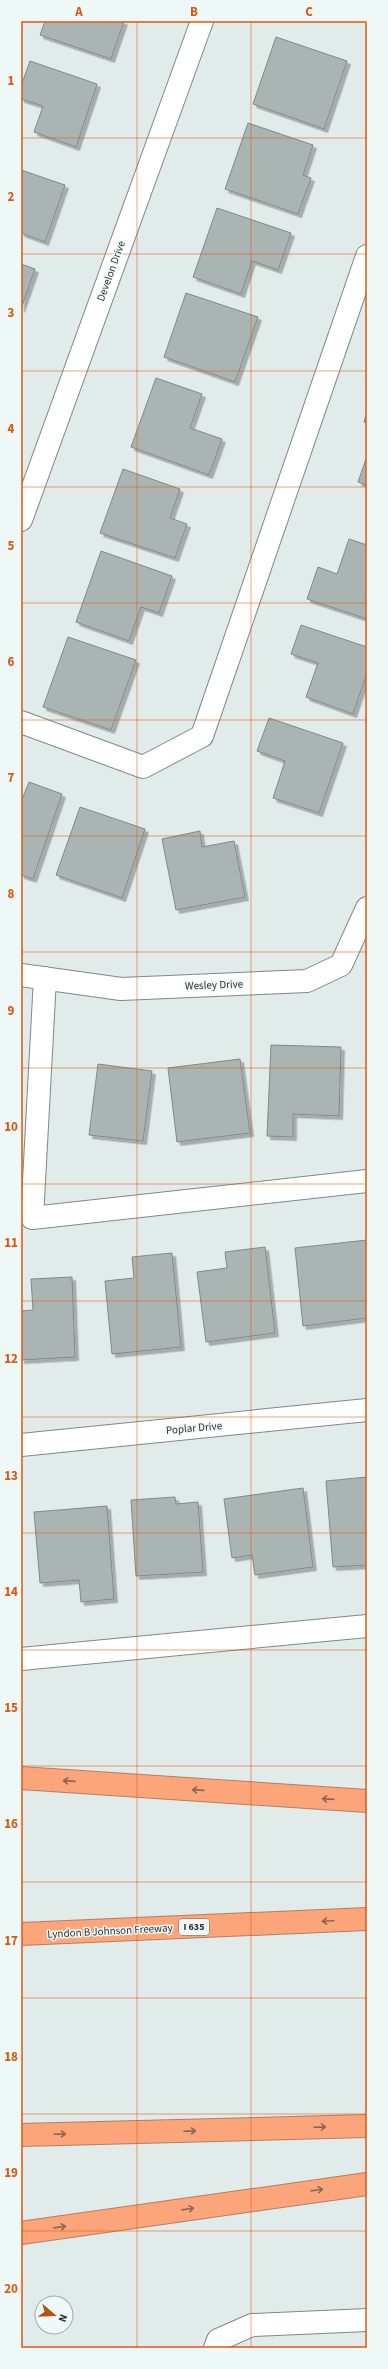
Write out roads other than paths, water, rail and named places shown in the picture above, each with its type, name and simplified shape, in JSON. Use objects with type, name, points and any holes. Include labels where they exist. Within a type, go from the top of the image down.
[{"type":"highway","points":[[21,1778],[367,1801]]},
{"type":"highway","name":"Lyndon B Johnson Freeway","points":[[21,1934],[367,1919]]},
{"type":"highway","points":[[21,2135],[367,2126]]},
{"type":"highway","points":[[21,2233],[367,2184]]},
{"type":"street","name":"Develon Drive","points":[[21,520],[202,21]]},
{"type":"street","points":[[21,722],[143,767],[202,736],[367,256]]},
{"type":"street","name":"Wesley Drive","points":[[21,975],[121,989],[307,981],[341,965],[367,908]]},
{"type":"street","points":[[45,978],[32,1218],[367,1181]]},
{"type":"street","name":"Poplar Drive","points":[[21,1445],[367,1410]]},
{"type":"street","points":[[21,1659],[367,1626]]},
{"type":"street","points":[[215,2348],[218,2340],[252,2325],[367,2320]]}]
